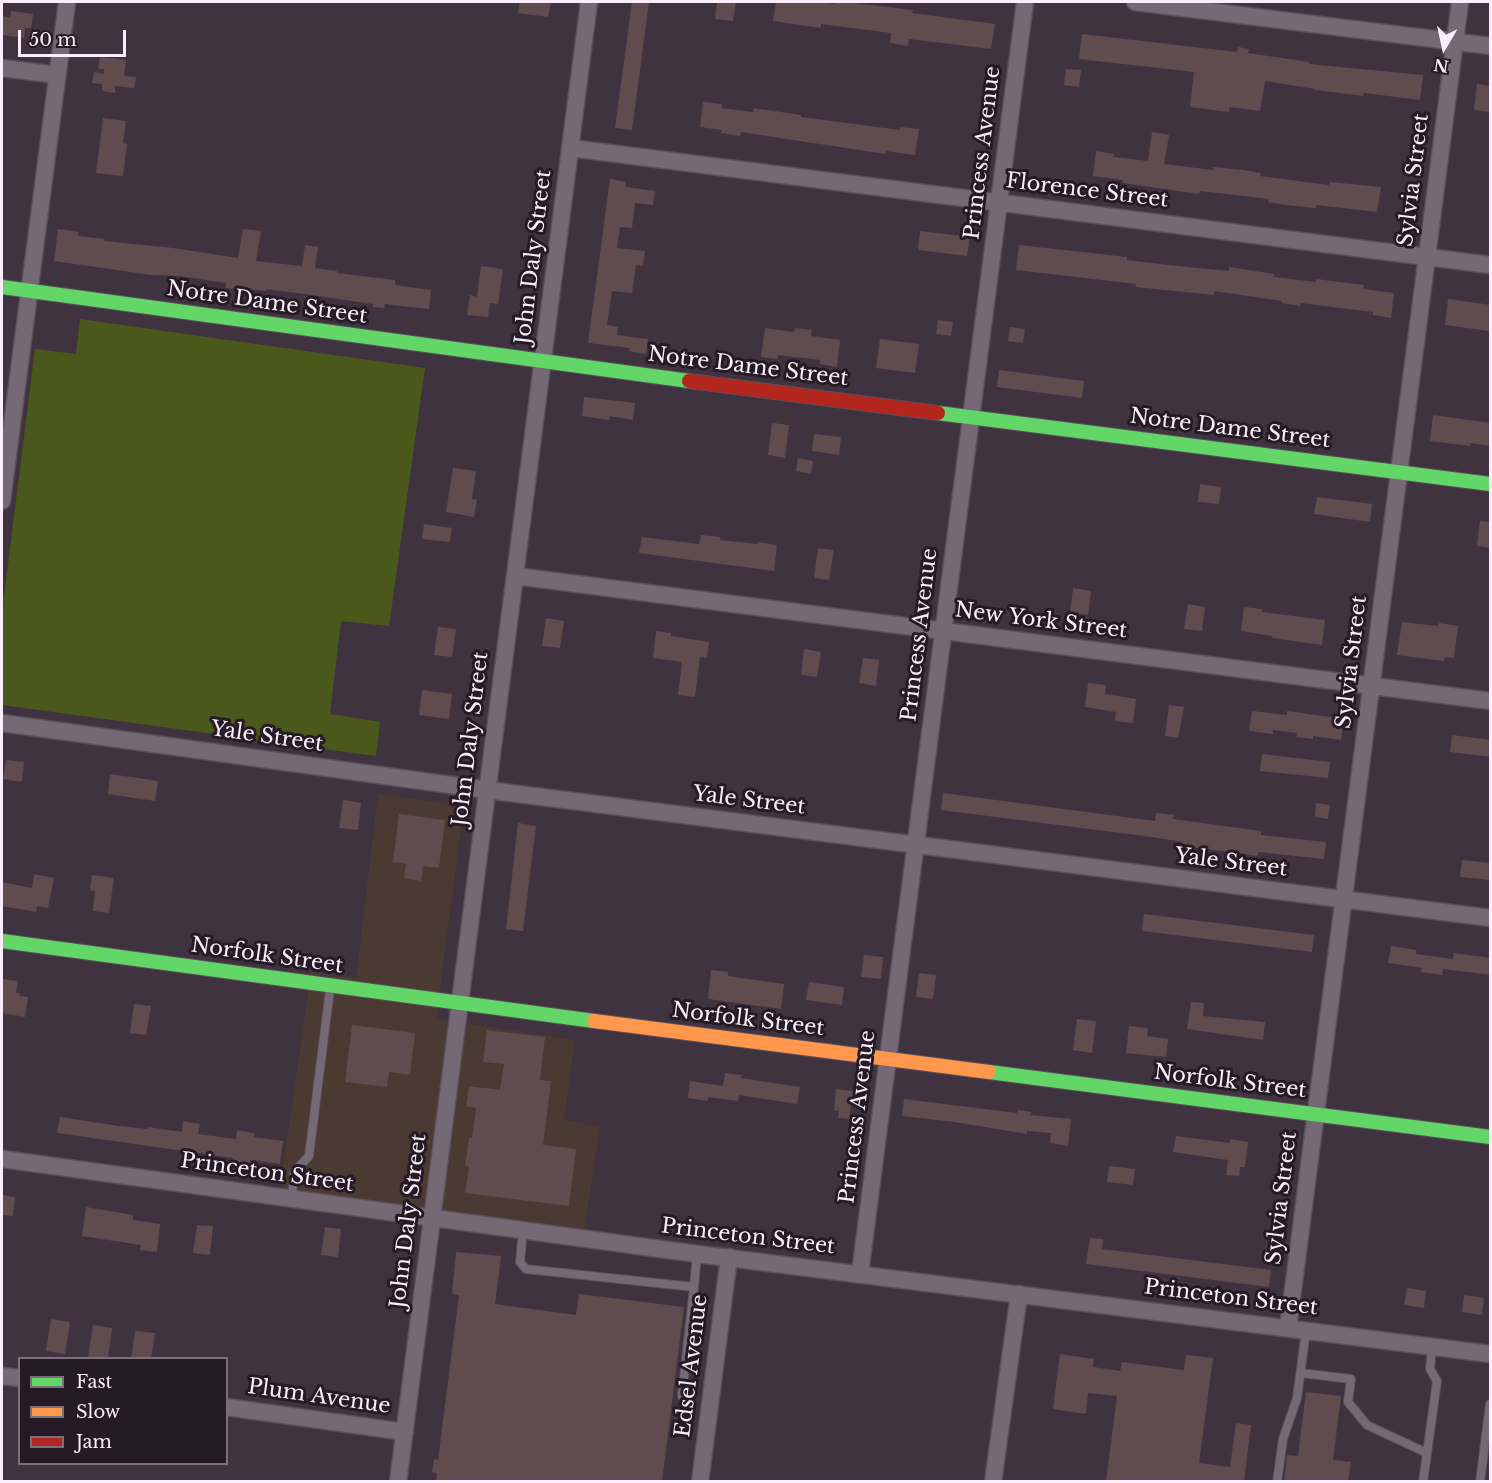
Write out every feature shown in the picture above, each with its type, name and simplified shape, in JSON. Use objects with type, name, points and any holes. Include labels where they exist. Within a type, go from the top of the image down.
[{"type":"street","points":[[2,501],[67,2]]},
{"type":"street","name":"John Daly Street","points":[[398,1482],[589,2]]},
{"type":"street","name":"Princess Avenue","points":[[860,1273],[1025,2]]},
{"type":"street","points":[[1135,2],[1491,46]]},
{"type":"street","name":"Sylvia Street","points":[[1288,1328],[1460,2]]},
{"type":"street","points":[[2,68],[57,75]]},
{"type":"street","name":"Florence Street","points":[[570,148],[1491,265]]},
{"type":"street","name":"Notre Dame Street","points":[[2,287],[543,362],[1491,484]]},
{"type":"street","name":"New York Street","points":[[515,576],[1491,701]]},
{"type":"street","name":"Yale Street","points":[[2,723],[487,790],[1491,918]]},
{"type":"street","name":"Norfolk Street","points":[[2,941],[460,1004],[1491,1137]]},
{"type":"street","name":"Princeton Street","points":[[2,1159],[697,1254],[1491,1354]]},
{"type":"street","name":"Edsel Avenue","points":[[700,1482],[729,1257]]},
{"type":"street","points":[[993,1482],[1019,1294]]},
{"type":"street","points":[[2,1376],[18,1378]]},
{"type":"street","name":"Plum Avenue","points":[[228,1407],[405,1432]]},
{"type":"lane","points":[[292,1199],[294,1172],[309,1156],[331,986]]},
{"type":"lane","points":[[523,1230],[520,1262],[526,1269],[694,1287]]},
{"type":"lane","points":[[682,1396],[697,1254]]},
{"type":"lane","points":[[1277,1482],[1282,1439],[1297,1398],[1306,1331]]},
{"type":"lane","points":[[1422,1482],[1437,1382],[1430,1369],[1432,1347]]},
{"type":"lane","points":[[1301,1373],[1351,1379],[1348,1402],[1366,1425],[1427,1453]]},
{"type":"lane","points":[[1480,1482],[1491,1404]]},
{"type":"shaded area","points":[[378,794],[464,806],[436,1019],[575,1040],[564,1120],[600,1127],[584,1232],[285,1191],[281,1182],[311,972],[356,978]]},
{"type":"green space","points":[[80,319],[425,368],[389,626],[341,621],[330,714],[380,722],[376,756],[2,705],[2,612],[35,349],[76,354]]},
{"type":"building","points":[[520,2],[551,2],[548,17],[518,13]]},
{"type":"building","points":[[632,2],[649,2],[632,130],[615,128]]},
{"type":"building","points":[[717,2],[736,2],[733,21],[715,19]]},
{"type":"building","points":[[776,2],[835,4],[835,2],[846,2],[913,10],[912,13],[995,24],[991,49],[909,39],[908,46],[890,43],[891,33],[821,24],[821,28],[773,21]]},
{"type":"building","points":[[11,11],[33,14],[31,28],[25,28],[24,38],[2,35],[2,16],[10,18]]},
{"type":"building","points":[[1082,34],[1237,52],[1238,47],[1249,49],[1248,53],[1309,62],[1309,64],[1423,75],[1420,100],[1364,93],[1363,96],[1265,81],[1260,111],[1230,107],[1229,112],[1190,107],[1194,72],[1079,59]]},
{"type":"building","points":[[100,57],[126,60],[124,76],[136,77],[134,88],[115,86],[115,93],[102,91],[102,84],[92,83],[94,72],[104,74],[104,69],[98,69]]},
{"type":"building","points":[[1066,69],[1081,70],[1079,87],[1064,85]]},
{"type":"building","points":[[1477,84],[1491,86],[1491,112],[1474,110]]},
{"type":"building","points":[[703,102],[722,104],[722,108],[753,112],[754,108],[801,115],[801,117],[900,130],[900,127],[919,129],[915,155],[886,151],[885,154],[741,132],[740,136],[721,133],[722,130],[700,127]]},
{"type":"building","points":[[103,118],[126,121],[123,143],[127,144],[123,176],[96,173]]},
{"type":"building","points":[[1152,132],[1169,135],[1164,164],[1213,170],[1213,167],[1243,170],[1261,173],[1260,176],[1329,185],[1330,182],[1381,187],[1377,212],[1316,205],[1316,208],[1286,205],[1268,202],[1269,199],[1200,191],[1199,194],[1123,183],[1123,180],[1093,176],[1096,151],[1114,154],[1114,157],[1148,161]]},
{"type":"building","points":[[610,179],[626,182],[626,187],[655,191],[653,205],[635,203],[632,228],[620,227],[617,248],[645,251],[643,266],[636,265],[632,293],[612,291],[607,325],[618,327],[617,335],[648,339],[646,354],[629,351],[630,348],[588,343]]},
{"type":"building","points":[[58,229],[78,232],[78,236],[104,239],[104,241],[238,258],[243,229],[261,231],[256,261],[302,266],[305,245],[318,247],[315,268],[395,280],[395,285],[431,290],[429,309],[385,304],[384,308],[373,307],[373,304],[297,293],[266,289],[266,291],[226,288],[226,283],[54,261]]},
{"type":"building","points":[[920,231],[970,237],[967,256],[918,250]]},
{"type":"building","points":[[1019,245],[1127,257],[1127,260],[1168,265],[1229,271],[1229,267],[1274,274],[1274,277],[1364,285],[1363,289],[1394,293],[1391,318],[1373,315],[1373,312],[1301,303],[1300,306],[1282,303],[1282,301],[1214,291],[1214,295],[1136,287],[1136,284],[1016,270]]},
{"type":"building","points":[[481,266],[503,269],[498,304],[490,303],[488,317],[467,315],[470,295],[477,297]]},
{"type":"building","points":[[1448,299],[1491,305],[1489,331],[1445,325]]},
{"type":"building","points":[[938,320],[953,322],[951,336],[936,334]]},
{"type":"building","points":[[1010,327],[1025,329],[1023,343],[1008,341]]},
{"type":"building","points":[[765,328],[794,332],[795,328],[812,330],[811,336],[840,340],[837,367],[820,364],[820,360],[778,355],[778,359],[761,357]]},
{"type":"building","points":[[880,339],[919,344],[915,373],[876,368]]},
{"type":"building","points":[[999,370],[1084,381],[1082,398],[997,387]]},
{"type":"building","points":[[584,397],[635,403],[633,420],[610,416],[609,420],[582,416]]},
{"type":"building","points":[[1433,415],[1491,423],[1491,446],[1430,441]]},
{"type":"building","points":[[772,423],[789,425],[785,458],[768,455]]},
{"type":"building","points":[[814,434],[841,437],[839,455],[812,451]]},
{"type":"building","points":[[798,458],[813,461],[811,474],[796,471]]},
{"type":"building","points":[[453,468],[476,471],[472,499],[477,500],[474,517],[446,512]]},
{"type":"building","points":[[1200,484],[1221,487],[1219,504],[1198,502]]},
{"type":"building","points":[[1317,497],[1372,504],[1370,522],[1314,514]]},
{"type":"building","points":[[1480,521],[1491,522],[1491,548],[1477,546]]},
{"type":"building","points":[[424,524],[452,528],[450,542],[422,539]]},
{"type":"building","points":[[701,535],[720,537],[720,540],[777,545],[774,571],[639,553],[642,537],[699,544]]},
{"type":"building","points":[[818,548],[834,550],[829,580],[814,578]]},
{"type":"building","points":[[1073,588],[1091,591],[1088,615],[1070,613]]},
{"type":"building","points":[[1188,604],[1205,607],[1202,631],[1184,629]]},
{"type":"building","points":[[1244,607],[1262,609],[1262,612],[1325,620],[1322,645],[1241,631]]},
{"type":"building","points":[[546,618],[564,621],[560,648],[542,646]]},
{"type":"building","points":[[1402,622],[1458,626],[1454,658],[1445,657],[1444,661],[1397,655]]},
{"type":"building","points":[[438,627],[456,629],[452,657],[434,655]]},
{"type":"building","points":[[656,631],[671,633],[671,636],[709,642],[707,658],[700,657],[695,697],[678,695],[682,662],[653,658]]},
{"type":"building","points":[[804,649],[821,652],[817,677],[801,675]]},
{"type":"building","points":[[863,658],[879,660],[876,686],[859,683]]},
{"type":"building","points":[[1088,683],[1106,685],[1105,694],[1136,699],[1133,723],[1115,721],[1116,712],[1085,707]]},
{"type":"building","points":[[422,690],[452,694],[449,719],[419,715]]},
{"type":"building","points":[[1169,705],[1184,707],[1178,738],[1165,736]]},
{"type":"building","points":[[1252,711],[1287,715],[1287,711],[1344,719],[1341,740],[1313,736],[1313,739],[1296,737],[1297,733],[1273,730],[1273,734],[1249,731]]},
{"type":"building","points":[[1452,735],[1491,740],[1491,757],[1450,752]]},
{"type":"building","points":[[1262,754],[1330,762],[1328,778],[1260,771]]},
{"type":"building","points":[[6,760],[24,762],[22,782],[3,779]]},
{"type":"building","points":[[110,774],[158,781],[155,801],[108,794]]},
{"type":"building","points":[[943,793],[1155,821],[1156,813],[1174,815],[1173,819],[1261,831],[1261,835],[1326,842],[1324,859],[1258,852],[1258,856],[1182,846],[1182,842],[1152,837],[941,810]]},
{"type":"building","points":[[343,800],[361,803],[358,830],[339,828]]},
{"type":"building","points":[[1316,803],[1330,805],[1328,819],[1315,817]]},
{"type":"building","points":[[399,814],[445,820],[439,868],[423,866],[421,881],[404,878],[406,864],[393,862]]},
{"type":"building","points":[[518,823],[536,826],[523,931],[506,929]]},
{"type":"building","points":[[1462,860],[1491,863],[1491,880],[1460,877]]},
{"type":"building","points":[[34,874],[54,878],[48,908],[37,906],[36,912],[2,906],[2,882],[32,888]]},
{"type":"building","points":[[92,875],[114,878],[109,913],[93,911],[95,891],[90,890]]},
{"type":"building","points":[[1144,914],[1314,935],[1312,952],[1142,931]]},
{"type":"building","points":[[1391,946],[1416,950],[1416,954],[1453,959],[1454,953],[1491,958],[1491,975],[1443,969],[1442,975],[1421,972],[1422,968],[1388,963]]},
{"type":"building","points":[[864,955],[883,957],[881,979],[861,977]]},
{"type":"building","points":[[711,970],[728,972],[728,976],[784,984],[781,1009],[708,999]]},
{"type":"building","points":[[919,973],[936,975],[933,999],[916,997]]},
{"type":"building","points":[[2,979],[18,981],[16,993],[20,993],[19,996],[28,997],[25,1017],[2,1013]]},
{"type":"building","points":[[809,982],[844,987],[842,1005],[806,1000]]},
{"type":"building","points":[[1191,1002],[1204,1003],[1203,1016],[1265,1022],[1263,1040],[1187,1029]]},
{"type":"building","points":[[134,1004],[151,1006],[146,1035],[130,1033]]},
{"type":"building","points":[[1077,1019],[1096,1021],[1092,1053],[1073,1050]]},
{"type":"building","points":[[352,1025],[415,1033],[410,1075],[389,1072],[387,1087],[345,1082]]},
{"type":"building","points":[[1129,1026],[1148,1028],[1147,1036],[1168,1039],[1166,1057],[1126,1053]]},
{"type":"building","points":[[487,1030],[545,1037],[540,1080],[551,1081],[543,1145],[576,1149],[569,1206],[465,1193],[469,1167],[465,1166],[476,1108],[466,1106],[469,1086],[500,1090],[504,1064],[483,1062]]},
{"type":"building","points":[[725,1073],[742,1075],[741,1078],[800,1087],[797,1104],[739,1095],[738,1101],[708,1097],[708,1101],[688,1098],[690,1081],[723,1086]]},
{"type":"building","points":[[836,1089],[853,1091],[849,1119],[838,1118],[839,1111],[834,1110]]},
{"type":"building","points":[[904,1099],[1017,1113],[1018,1110],[1031,1112],[1030,1115],[1071,1119],[1068,1146],[1050,1143],[1051,1133],[1027,1131],[1027,1134],[902,1116]]},
{"type":"building","points":[[60,1117],[182,1132],[183,1121],[200,1124],[198,1134],[236,1139],[237,1130],[255,1133],[254,1137],[283,1141],[280,1164],[251,1160],[250,1165],[232,1162],[233,1158],[57,1133]]},
{"type":"building","points":[[1176,1136],[1230,1143],[1230,1139],[1248,1142],[1245,1167],[1240,1167],[1239,1176],[1226,1175],[1228,1160],[1173,1152]]},
{"type":"building","points":[[1109,1166],[1135,1169],[1133,1185],[1107,1182]]},
{"type":"building","points":[[2,1195],[15,1197],[13,1216],[2,1215]]},
{"type":"building","points":[[86,1207],[133,1215],[133,1220],[160,1224],[157,1252],[140,1250],[141,1245],[82,1236]]},
{"type":"building","points":[[197,1225],[213,1226],[210,1255],[193,1253]]},
{"type":"building","points":[[325,1227],[341,1229],[338,1257],[321,1255]]},
{"type":"building","points":[[1090,1238],[1103,1239],[1102,1249],[1271,1270],[1269,1287],[1086,1264]]},
{"type":"building","points":[[456,1252],[501,1256],[495,1304],[576,1315],[579,1294],[684,1307],[662,1482],[436,1482],[437,1473],[432,1472],[434,1459],[438,1460],[459,1295],[452,1294]]},
{"type":"building","points":[[1407,1288],[1426,1291],[1424,1308],[1404,1305]]},
{"type":"building","points":[[1464,1295],[1484,1298],[1482,1315],[1462,1312]]},
{"type":"building","points":[[51,1319],[70,1322],[65,1354],[46,1351]]},
{"type":"building","points":[[93,1325],[112,1328],[108,1357],[88,1357]]},
{"type":"building","points":[[135,1331],[155,1333],[151,1357],[131,1357]]},
{"type":"building","points":[[1060,1354],[1094,1359],[1093,1367],[1120,1371],[1122,1362],[1184,1370],[1186,1355],[1213,1358],[1199,1463],[1230,1467],[1236,1423],[1251,1425],[1244,1482],[1106,1482],[1117,1396],[1088,1393],[1086,1414],[1053,1409]]},
{"type":"building","points":[[1306,1392],[1341,1396],[1333,1460],[1351,1462],[1348,1482],[1284,1482],[1287,1455],[1298,1456]]},
{"type":"traffic: fast","points":[[2,287],[689,381]]},
{"type":"traffic: fast","points":[[938,413],[1490,484]]},
{"type":"traffic: fast","points":[[2,941],[594,1021]]},
{"type":"traffic: fast","points":[[989,1072],[1490,1137]]},
{"type":"traffic: slow","points":[[594,1021],[989,1072]]},
{"type":"traffic: jam","points":[[689,381],[938,413]]}]
